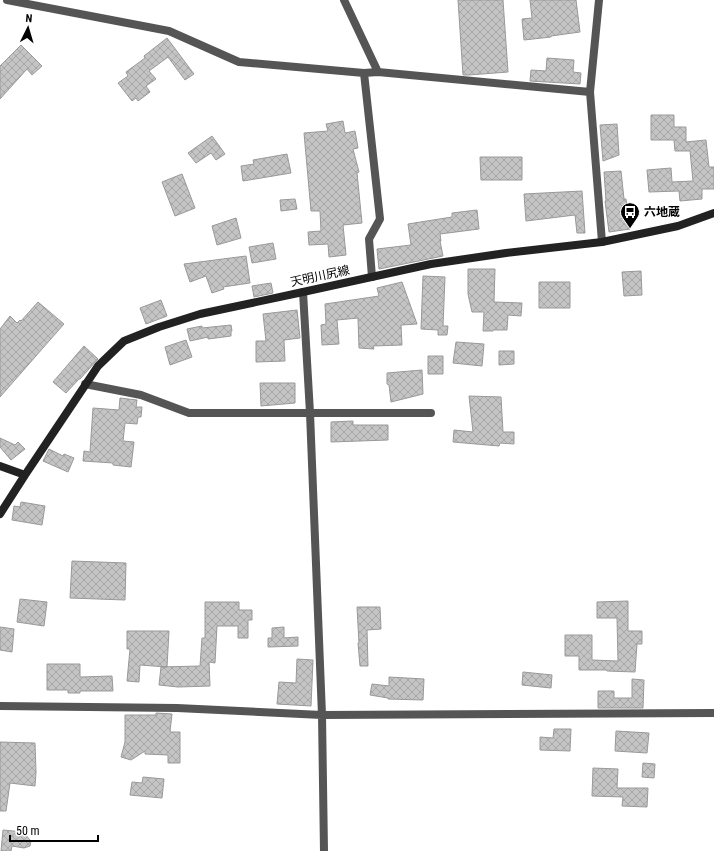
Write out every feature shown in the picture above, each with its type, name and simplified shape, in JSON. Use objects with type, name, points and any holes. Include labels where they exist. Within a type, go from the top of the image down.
[{"type":"main road","name":"天明川尻線","points":[[0,514],[85,384],[98,366],[124,341],[159,327],[200,314],[431,264],[506,253],[602,242],[678,226],[714,213]]},
{"type":"main road","points":[[0,466],[25,475]]},
{"type":"street","points":[[7,0],[169,31],[239,62],[364,73],[378,72],[590,92]]},
{"type":"street","points":[[344,0],[378,72]]},
{"type":"street","points":[[599,0],[590,92],[602,242]]},
{"type":"street","points":[[364,73],[380,219],[369,239],[372,277]]},
{"type":"street","points":[[303,292],[310,413],[322,715],[324,851]]},
{"type":"street","points":[[85,384],[141,395],[189,413],[430,413]]},
{"type":"street","points":[[0,706],[177,708],[322,715],[714,713]]},
{"type":"building","points":[[458,0],[503,0],[508,72],[463,75]]},
{"type":"building","points":[[530,0],[576,0],[580,32],[524,40],[522,19],[532,18]]},
{"type":"building","points":[[167,38],[194,74],[185,80],[168,57],[149,71],[156,79],[146,86],[150,92],[138,101],[136,98],[132,101],[118,83],[128,76],[126,72],[145,58],[144,56]]},
{"type":"building","points":[[21,45],[42,66],[32,75],[27,69],[0,99],[0,66]]},
{"type":"building","points":[[547,58],[574,60],[573,72],[581,73],[580,84],[530,81],[531,70],[546,71]]},
{"type":"building","points":[[651,115],[674,115],[674,127],[686,127],[686,142],[706,140],[709,167],[714,167],[714,189],[702,189],[702,199],[680,201],[679,191],[649,192],[647,170],[671,168],[672,182],[693,181],[690,151],[675,151],[674,140],[651,140]]},
{"type":"building","points":[[343,121],[345,133],[355,131],[358,148],[353,149],[359,172],[357,173],[362,223],[343,225],[346,255],[329,257],[328,244],[309,245],[308,232],[321,231],[320,211],[311,211],[304,133],[328,131],[326,124]]},
{"type":"building","points":[[617,124],[619,155],[603,161],[600,125]]},
{"type":"building","points":[[212,136],[225,154],[216,160],[211,153],[196,163],[188,153]]},
{"type":"building","points":[[287,154],[291,173],[243,181],[241,166],[254,164],[253,160]]},
{"type":"building","points":[[480,157],[522,157],[522,180],[481,180]]},
{"type":"building","points":[[621,171],[624,199],[626,199],[630,229],[609,232],[605,201],[604,172]]},
{"type":"building","points":[[182,174],[195,208],[175,216],[162,182]]},
{"type":"building","points":[[582,191],[585,233],[577,233],[575,215],[526,221],[524,194]]},
{"type":"building","points":[[295,199],[297,209],[281,211],[280,200]]},
{"type":"building","points":[[477,210],[479,229],[440,234],[443,256],[379,269],[377,249],[411,245],[408,224],[452,217],[452,213]]},
{"type":"building","points":[[236,218],[241,238],[217,245],[212,226]]},
{"type":"building","points":[[273,243],[276,259],[252,263],[249,247]]},
{"type":"building","points":[[246,256],[250,283],[223,287],[224,289],[212,293],[206,276],[190,282],[184,264]]},
{"type":"building","points":[[468,269],[495,269],[494,302],[522,303],[521,316],[508,315],[507,330],[483,331],[484,312],[472,312],[468,294]]},
{"type":"building","points":[[641,271],[642,295],[624,296],[622,272]]},
{"type":"building","points":[[423,276],[445,277],[443,326],[448,326],[447,335],[438,335],[438,330],[421,329]]},
{"type":"building","points":[[402,282],[417,324],[401,325],[402,345],[373,346],[374,349],[359,348],[358,318],[337,320],[339,344],[322,345],[321,325],[326,324],[325,304],[379,296],[377,288]]},
{"type":"building","points":[[539,282],[570,282],[570,308],[539,308]]},
{"type":"building","points":[[271,283],[273,293],[254,297],[252,286]]},
{"type":"building","points":[[161,300],[167,316],[146,324],[140,308]]},
{"type":"building","points":[[38,302],[64,324],[0,397],[0,329],[10,316],[17,323],[20,320],[21,321]]},
{"type":"building","points":[[297,310],[300,338],[284,340],[285,361],[256,362],[256,341],[266,341],[263,314]]},
{"type":"building","points":[[231,325],[231,336],[208,339],[208,337],[190,341],[187,329],[202,326],[202,328]]},
{"type":"building","points":[[186,340],[192,357],[170,365],[165,347]]},
{"type":"building","points":[[456,342],[484,344],[482,366],[453,363]]},
{"type":"building","points":[[84,346],[98,359],[66,393],[53,382]]},
{"type":"building","points":[[499,351],[514,351],[514,364],[499,365]]},
{"type":"building","points":[[428,356],[443,356],[443,374],[428,374]]},
{"type":"building","points":[[422,370],[423,394],[391,402],[389,385],[387,384],[387,373]]},
{"type":"building","points":[[260,383],[295,383],[295,403],[261,406]]},
{"type":"building","points":[[469,396],[501,397],[503,432],[514,432],[514,444],[500,443],[499,446],[453,442],[454,430],[473,432]]},
{"type":"building","points":[[120,398],[137,400],[136,407],[142,407],[141,417],[138,417],[137,424],[125,423],[123,441],[134,442],[131,467],[113,465],[113,463],[83,461],[84,451],[90,452],[93,408],[119,410]]},
{"type":"building","points":[[353,421],[353,425],[388,425],[388,440],[331,442],[331,422]]},
{"type":"building","points":[[0,438],[15,445],[18,442],[25,449],[11,460],[0,447]]},
{"type":"building","points":[[49,449],[63,456],[64,454],[74,458],[68,472],[43,461]]},
{"type":"building","points":[[21,502],[45,506],[42,525],[12,520],[14,506],[20,507]]},
{"type":"building","points":[[72,561],[126,563],[125,600],[70,598]]},
{"type":"building","points":[[20,599],[47,602],[44,626],[17,622]]},
{"type":"building","points":[[628,601],[628,631],[642,631],[642,644],[637,644],[635,672],[579,670],[579,656],[565,656],[565,635],[592,635],[592,660],[618,661],[617,618],[597,618],[597,602]]},
{"type":"building","points":[[205,602],[239,602],[239,610],[252,610],[252,620],[248,620],[248,638],[238,638],[238,626],[217,626],[215,663],[209,662],[210,686],[178,687],[159,685],[161,667],[200,666],[202,638],[205,638]]},
{"type":"building","points":[[357,607],[380,607],[381,629],[367,630],[368,666],[360,666]]},
{"type":"building","points":[[0,627],[14,629],[12,652],[0,650]]},
{"type":"building","points":[[284,627],[284,638],[298,637],[298,646],[268,647],[268,638],[272,638],[272,628]]},
{"type":"building","points":[[127,631],[169,631],[167,667],[140,665],[139,682],[127,681],[130,649],[127,649]]},
{"type":"building","points":[[297,659],[313,660],[311,706],[277,704],[279,682],[296,683]]},
{"type":"building","points":[[47,664],[80,664],[80,677],[112,676],[113,691],[80,691],[80,693],[68,693],[68,690],[47,690]]},
{"type":"building","points":[[523,672],[552,675],[551,688],[522,685]]},
{"type":"building","points":[[389,677],[424,679],[423,700],[388,699],[370,695],[372,684],[389,686]]},
{"type":"building","points":[[632,679],[644,680],[643,708],[598,708],[598,691],[614,691],[614,698],[632,698]]},
{"type":"building","points":[[156,713],[172,714],[170,732],[180,732],[180,763],[168,763],[168,755],[145,754],[145,751],[131,760],[121,757],[125,742],[125,715],[156,715]]},
{"type":"building","points":[[554,729],[571,729],[570,751],[540,750],[540,737],[553,738]]},
{"type":"building","points":[[616,731],[649,733],[647,753],[615,751]]},
{"type":"building","points":[[0,742],[35,743],[35,786],[10,783],[6,811],[0,811]]},
{"type":"building","points":[[643,763],[655,764],[654,778],[642,777]]},
{"type":"building","points":[[593,768],[618,769],[617,788],[648,788],[647,807],[622,806],[623,797],[592,796]]},
{"type":"building","points":[[143,777],[164,779],[162,798],[130,795],[132,782],[142,783]]},
{"type":"building","points":[[3,830],[23,832],[31,841],[30,846],[24,848],[12,846],[11,851],[1,851]]},
{"type":"place","name":"六地蔵","points":[[630,229]]}]
